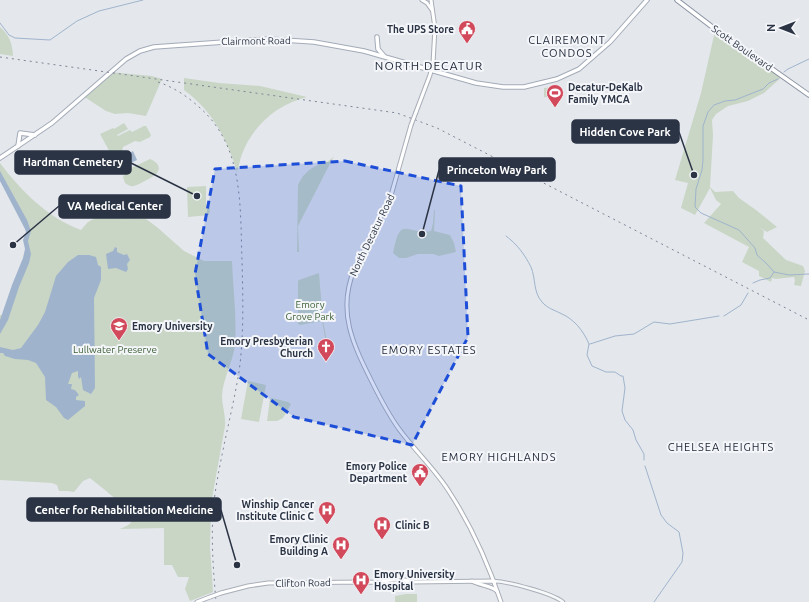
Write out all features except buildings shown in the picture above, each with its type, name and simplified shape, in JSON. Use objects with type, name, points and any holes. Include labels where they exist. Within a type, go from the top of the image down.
[{"type":"main road","points":[[422,0],[433,10]]},
{"type":"main road","name":"North Decatur Road","points":[[431,0],[435,34],[432,70],[411,125],[390,199],[354,270],[350,282],[346,304],[348,324],[361,360],[387,410],[401,431],[451,494],[475,535],[501,602]]},
{"type":"main road","name":"Clairmont Road","points":[[0,158],[36,135],[68,110],[120,63],[136,53],[154,47],[228,41],[280,39],[332,44],[385,57],[476,83],[501,87],[524,87],[569,75],[584,65],[610,42],[647,0]]},
{"type":"main road","name":"Scott Boulevard","points":[[677,0],[710,26],[809,95]]},
{"type":"main road","points":[[377,37],[378,49],[385,57]]},
{"type":"main road","points":[[18,146],[20,133],[36,135]]},
{"type":"main road","name":"Clifton Road","points":[[197,602],[248,586],[268,583],[381,582],[385,580],[404,580],[411,582],[461,581]]},
{"type":"main road","points":[[461,581],[494,581]]},
{"type":"main road","points":[[461,581],[488,581]]},
{"type":"main road","points":[[472,581],[478,584],[493,587],[498,591]]},
{"type":"street","points":[[494,581],[506,582],[549,594],[563,602]]},
{"type":"highlighted area","points":[[345,161],[461,186],[468,337],[412,445],[294,417],[208,354],[195,274],[215,169]]},
{"type":"green space","points":[[0,27],[10,40],[13,56],[0,54]]},
{"type":"green space","points":[[715,31],[784,75],[764,93],[748,101],[728,106],[716,114],[712,120],[713,135],[710,187],[715,192],[733,191],[739,198],[777,227],[767,232],[759,227],[764,231],[763,238],[786,260],[803,266],[805,271],[801,286],[794,285],[794,277],[772,278],[771,282],[759,276],[759,271],[742,262],[749,247],[704,223],[721,204],[716,200],[710,188],[695,215],[681,208],[688,183],[675,180],[701,93]]},
{"type":"green space","points":[[110,72],[152,76],[162,79],[146,116],[128,113],[115,114],[106,111],[83,96]]},
{"type":"green space","points":[[184,78],[219,83],[260,86],[307,97],[296,100],[277,110],[260,125],[253,134],[241,156],[237,172],[229,148],[217,126],[202,106],[184,90]]},
{"type":"green space","points":[[552,87],[552,97],[544,97],[544,88]]},
{"type":"green space","points":[[124,123],[128,129],[117,135],[118,136],[130,130],[132,132],[144,126],[146,126],[151,135],[140,142],[135,141],[123,147],[122,151],[112,156],[100,134],[113,128],[114,129]]},
{"type":"green space","points":[[334,156],[298,226],[299,252],[297,252],[298,185],[308,171],[329,161]]},
{"type":"green space","points":[[150,159],[159,166],[156,174],[134,186],[125,183],[123,177],[127,170]]},
{"type":"green space","name":"Lullwater Preserve","points":[[0,163],[17,184],[46,211],[69,225],[81,230],[88,222],[97,217],[146,219],[184,251],[204,261],[232,261],[235,345],[223,389],[222,400],[225,426],[211,504],[210,547],[213,592],[190,601],[185,589],[189,577],[178,577],[172,565],[164,565],[164,528],[120,529],[130,523],[132,520],[131,516],[122,505],[90,478],[83,481],[74,492],[59,491],[57,485],[52,483],[0,480],[0,315],[6,315],[26,260],[28,233],[0,177]]},
{"type":"green space","points":[[206,186],[206,205],[210,208],[209,215],[188,217],[187,187]]},
{"type":"green space","points":[[434,210],[434,231],[450,235],[456,252],[439,256],[433,254],[418,254],[406,258],[399,258],[393,253],[396,241],[402,230],[431,231]]},
{"type":"green space","name":"Emory Grove Park","points":[[319,273],[326,342],[322,321],[300,325],[298,324],[298,281]]},
{"type":"green space","points":[[248,381],[266,385],[259,422],[241,419]]},
{"type":"green space","points":[[272,398],[291,404],[283,418],[277,421],[267,421],[270,399]]},
{"type":"green space","points":[[417,594],[417,602],[395,602],[395,596]]},
{"type":"water","points":[[133,151],[137,160],[120,168],[116,160]]},
{"type":"water","points":[[0,171],[27,220],[31,231],[28,241],[31,254],[8,320],[0,334],[0,320],[23,258],[25,249],[23,240],[26,232],[0,181]]},
{"type":"water","points":[[115,247],[117,248],[117,252],[124,255],[127,254],[130,260],[127,264],[128,269],[126,272],[116,268],[108,269],[106,254],[113,251]]},
{"type":"water","points":[[78,255],[89,255],[96,257],[98,265],[101,267],[101,280],[94,298],[95,388],[91,394],[83,390],[81,377],[79,379],[78,371],[72,373],[68,384],[72,384],[71,389],[75,390],[79,395],[76,397],[76,400],[85,401],[85,406],[68,420],[64,418],[56,407],[46,400],[45,377],[36,363],[5,356],[3,353],[0,353],[0,347],[13,350],[21,348],[38,325],[45,312],[56,276],[68,262]]},
{"type":"waterway","points":[[0,23],[9,35],[15,38],[50,40],[77,21],[99,11],[143,0]]},
{"type":"waterway","points":[[784,72],[809,59]]},
{"type":"waterway","points":[[774,272],[757,255],[755,248],[739,230],[701,213],[695,207],[696,189],[702,170],[703,160],[703,126],[708,112],[714,105],[725,101],[735,100],[763,89],[769,83],[778,79]]},
{"type":"waterway","points":[[506,236],[517,246],[529,263],[533,272],[537,294],[542,302],[574,322],[584,334],[589,344]]},
{"type":"waterway","points":[[753,283],[770,278],[774,272],[789,275],[809,274]]},
{"type":"waterway","points":[[724,316],[741,305],[748,293]]},
{"type":"waterway","points":[[590,344],[615,336],[634,334],[654,322],[670,324],[719,316]]},
{"type":"waterway","points":[[589,344],[587,355],[592,366],[606,372],[615,372],[623,376],[625,388],[622,411],[625,420],[633,430],[636,440],[644,454],[644,460]]},
{"type":"waterway","points":[[645,466],[661,515],[667,523],[679,532],[683,553],[682,562],[654,602]]},
{"type":"railway","points":[[0,57],[397,113],[437,128],[809,320]]},
{"type":"railway","points":[[158,82],[180,92],[190,99],[214,123],[232,158],[237,178],[241,219],[243,289],[242,344],[239,372],[220,463],[213,508],[212,548],[216,602]]},
{"type":"place","name":"The UPS Store","points":[[467,44]]},
{"type":"place","name":"Decatur-DeKalb Family YMCA","points":[[555,108]]},
{"type":"place","name":"Hidden Cove Park","points":[[694,175]]},
{"type":"place","name":"Hardman Cemetery","points":[[197,196]]},
{"type":"place","name":"Princeton Way Park","points":[[422,234]]},
{"type":"place","name":"VA Medical Center","points":[[13,245]]},
{"type":"place","name":"Emory University","points":[[119,341]]},
{"type":"place","name":"Emory Presbyterian Church","points":[[326,362]]},
{"type":"place","name":"Emory Police Department","points":[[420,487]]},
{"type":"place","name":"Winship Cancer Institute Clinic C","points":[[327,525]]},
{"type":"place","name":"Clinic B","points":[[382,540]]},
{"type":"place","name":"Emory Clinic Building A","points":[[341,560]]},
{"type":"place","name":"Center for Rehabilitation Medicine","points":[[237,565]]},
{"type":"place","name":"Emory University Hospital","points":[[361,595]]},
{"type":"district","name":"CLAIREMONT CONDOS","points":[[567,46]]},
{"type":"district","name":"NORTH DECATUR","points":[[429,65]]},
{"type":"district","name":"EMORY ESTATES","points":[[429,350]]},
{"type":"district","name":"CHELSEA HEIGHTS","points":[[721,447]]},
{"type":"district","name":"EMORY HIGHLANDS","points":[[499,457]]}]
